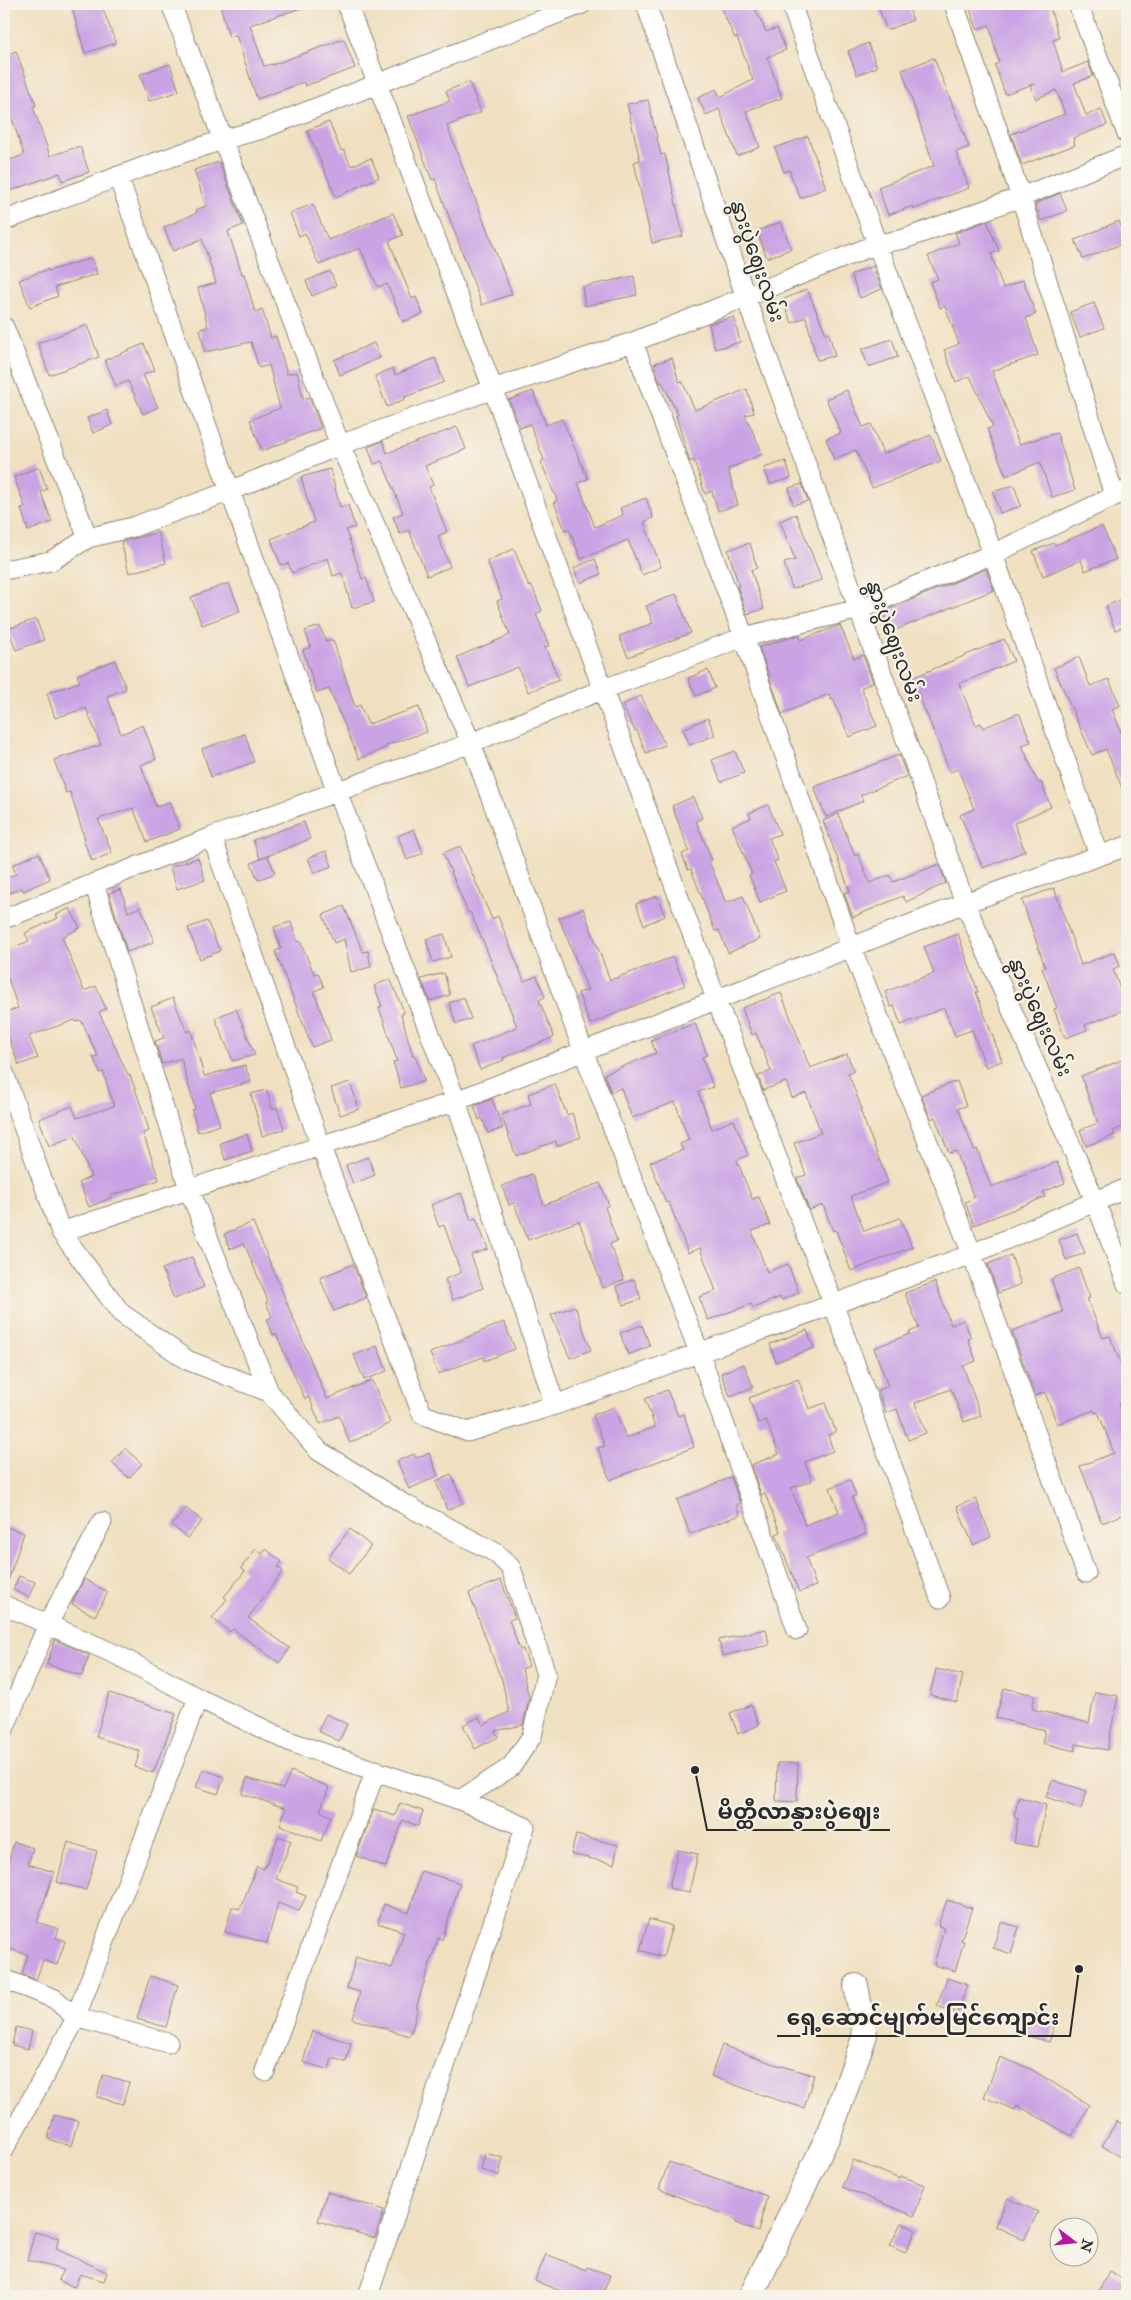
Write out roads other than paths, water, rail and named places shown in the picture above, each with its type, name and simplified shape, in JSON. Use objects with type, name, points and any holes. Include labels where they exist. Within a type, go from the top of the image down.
[{"type":"street","points":[[171,4],[340,446],[471,743],[584,1053],[699,1352],[797,1630]]},
{"type":"street","points":[[347,4],[493,389],[716,999],[833,1304],[940,1598]]},
{"type":"street","points":[[4,221],[118,176],[223,139],[262,129],[582,4]]},
{"type":"street","name":"နွားပွဲဈေးလမ်း","points":[[646,4],[746,298],[965,902],[1096,1203],[1127,1284]]},
{"type":"street","points":[[791,4],[877,244],[993,554],[1099,855]]},
{"type":"street","points":[[4,919],[212,837],[471,743],[604,689],[744,637],[859,609],[993,554],[1121,492],[954,4]]},
{"type":"street","points":[[1078,4],[1127,134]]},
{"type":"street","points":[[4,570],[51,561],[88,538],[133,527],[230,491],[340,446],[493,389],[633,342],[877,244],[904,239],[1021,197],[1127,155]]},
{"type":"street","points":[[118,176],[337,792],[456,1101],[555,1405]]},
{"type":"street","points":[[4,327],[8,348],[88,538]]},
{"type":"street","points":[[633,342],[744,637],[851,947],[972,1254],[1086,1573]]},
{"type":"street","points":[[212,837],[321,1147],[422,1414],[468,1432],[555,1405],[972,1254],[1096,1203],[1127,1188]]},
{"type":"street","points":[[61,1232],[456,1101],[584,1053],[716,999],[965,902],[1127,846]]},
{"type":"street","points":[[94,883],[189,1188],[269,1392],[319,1451],[404,1504],[496,1553],[511,1568],[546,1674],[532,1736],[511,1767],[460,1800]]},
{"type":"street","points":[[4,1073],[61,1232],[121,1313],[188,1360],[269,1392]]},
{"type":"street","points":[[4,1729],[48,1624],[102,1522]]},
{"type":"street","points":[[4,1604],[117,1655],[198,1698],[291,1742],[460,1800],[525,1827],[368,2296]]},
{"type":"street","points":[[4,2149],[75,2017],[198,1698]]},
{"type":"street","points":[[265,2071],[376,1770]]},
{"type":"street","points":[[4,1979],[55,1999],[75,2017],[168,2043]]},
{"type":"street","points":[[751,2296],[830,2132],[865,2035],[856,1986]]},
{"type":"place","name":"မိတ္ထီလာနွားပွဲဈေး","points":[[695,1770]]},
{"type":"place","name":"ရှေ့ဆောင်မျက်မမြင်ကျောင်း","points":[[1079,1969]]}]
